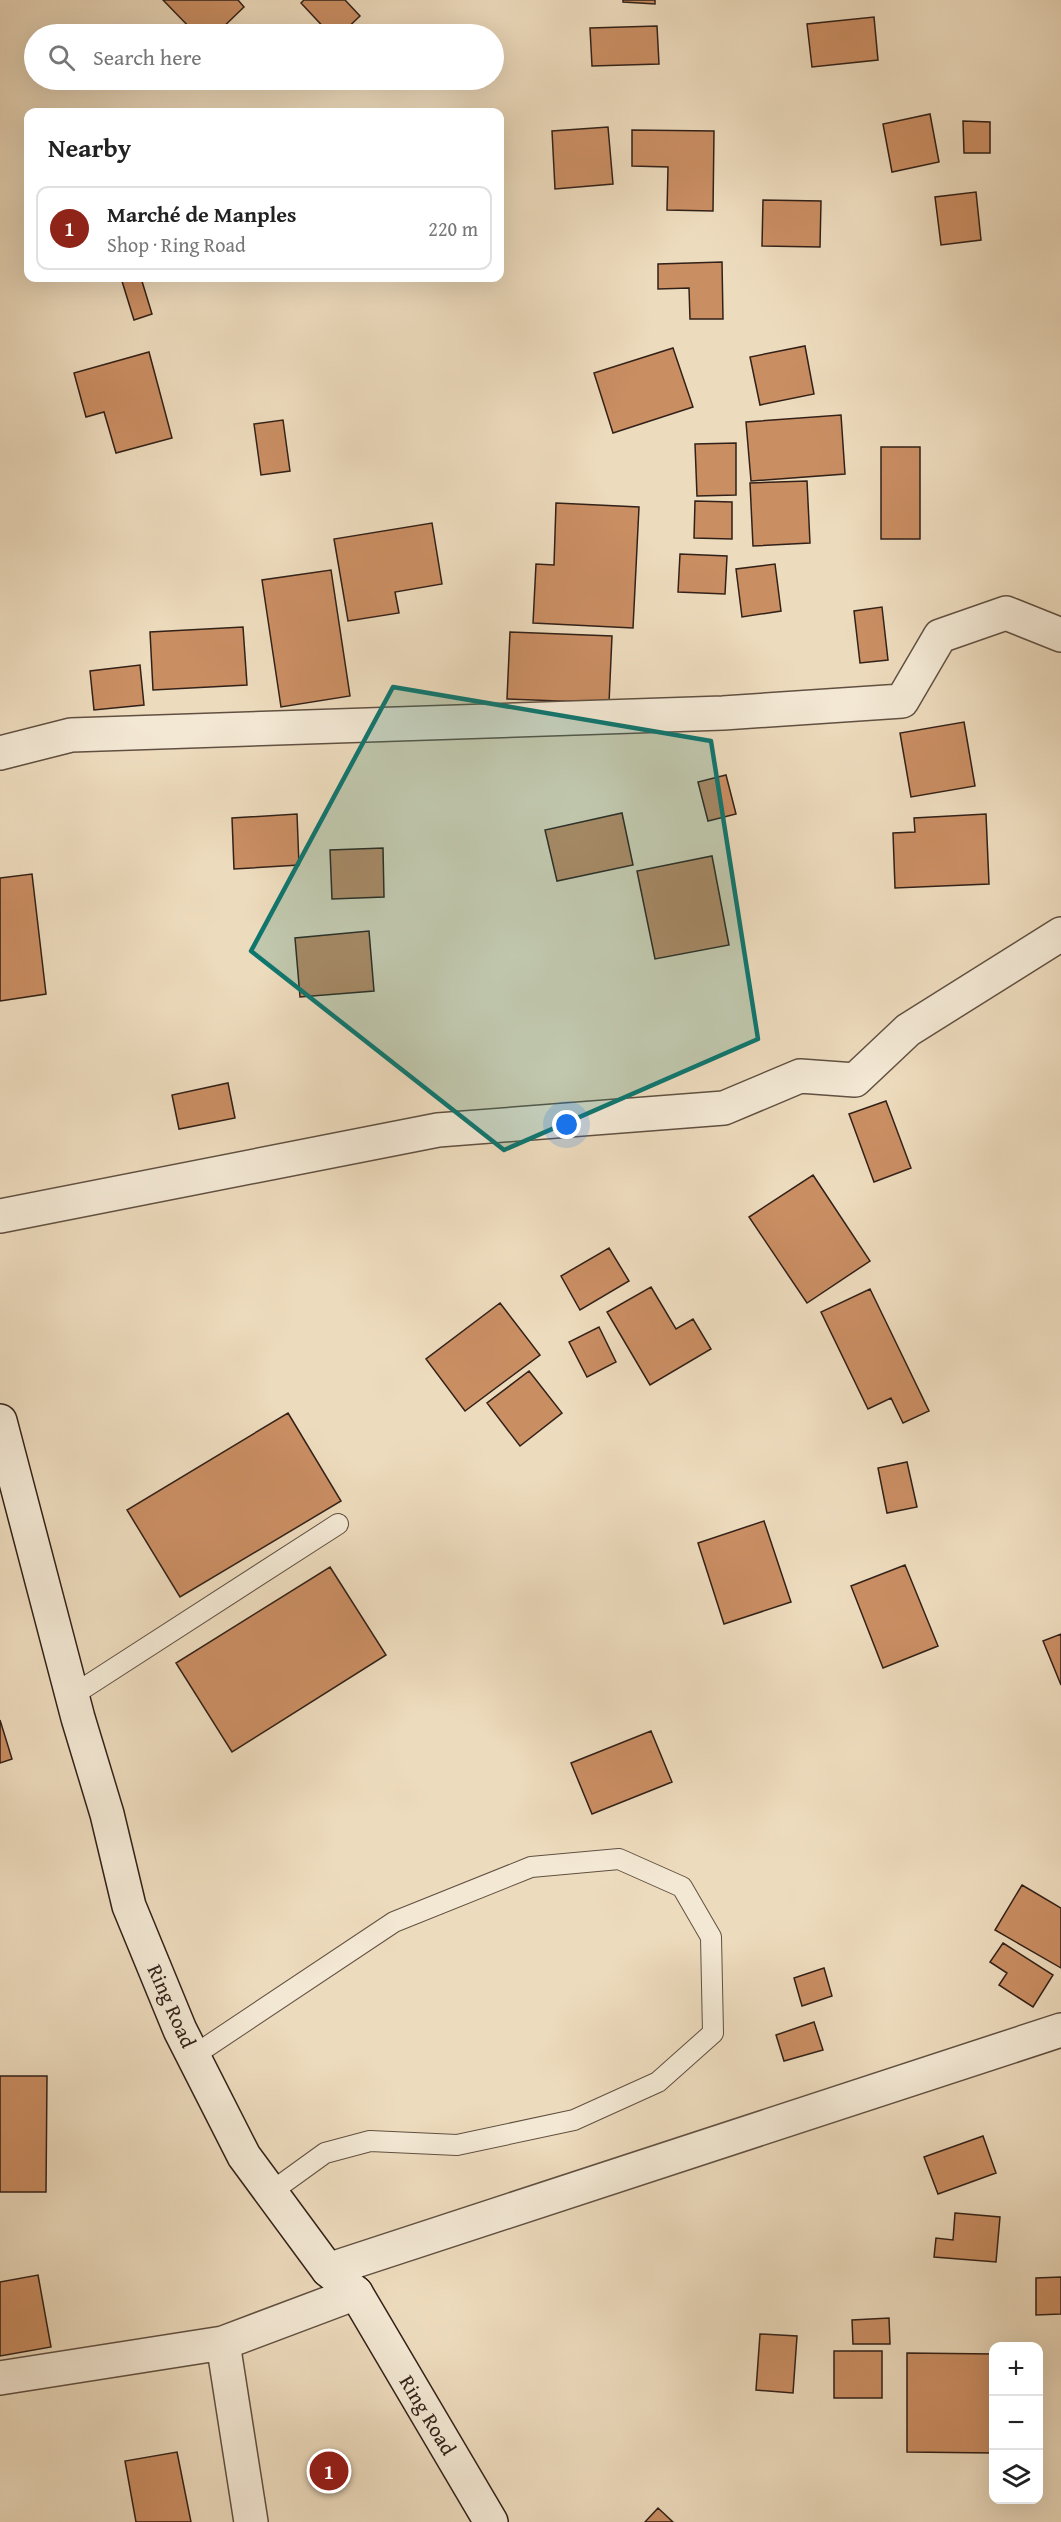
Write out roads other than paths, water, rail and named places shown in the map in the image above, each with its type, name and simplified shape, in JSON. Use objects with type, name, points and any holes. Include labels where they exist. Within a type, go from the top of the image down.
[{"type":"street","points":[[0,753],[71,735],[723,713],[902,701],[940,636],[1006,613],[1061,635]]},
{"type":"street","points":[[0,1216],[438,1130],[724,1108],[800,1076],[855,1080],[908,1030],[1061,934]]},
{"type":"street","name":"Ring Road","points":[[0,1421],[107,1814],[129,1906],[180,2030],[244,2156],[328,2270],[356,2293],[491,2522]]},
{"type":"street","points":[[328,2270],[1061,2030]]},
{"type":"street","points":[[0,2378],[223,2343],[356,2293]]},
{"type":"street","points":[[223,2343],[251,2522]]},
{"type":"lane","points":[[73,1695],[338,1524]]},
{"type":"lane","points":[[193,2056],[394,1922],[531,1867],[619,1859],[682,1887],[711,1937],[713,2033],[658,2082],[574,2120],[457,2145],[370,2141],[325,2153],[271,2192]]},
{"type":"place","name":"Marché de Manples","points":[[329,2471]]}]
